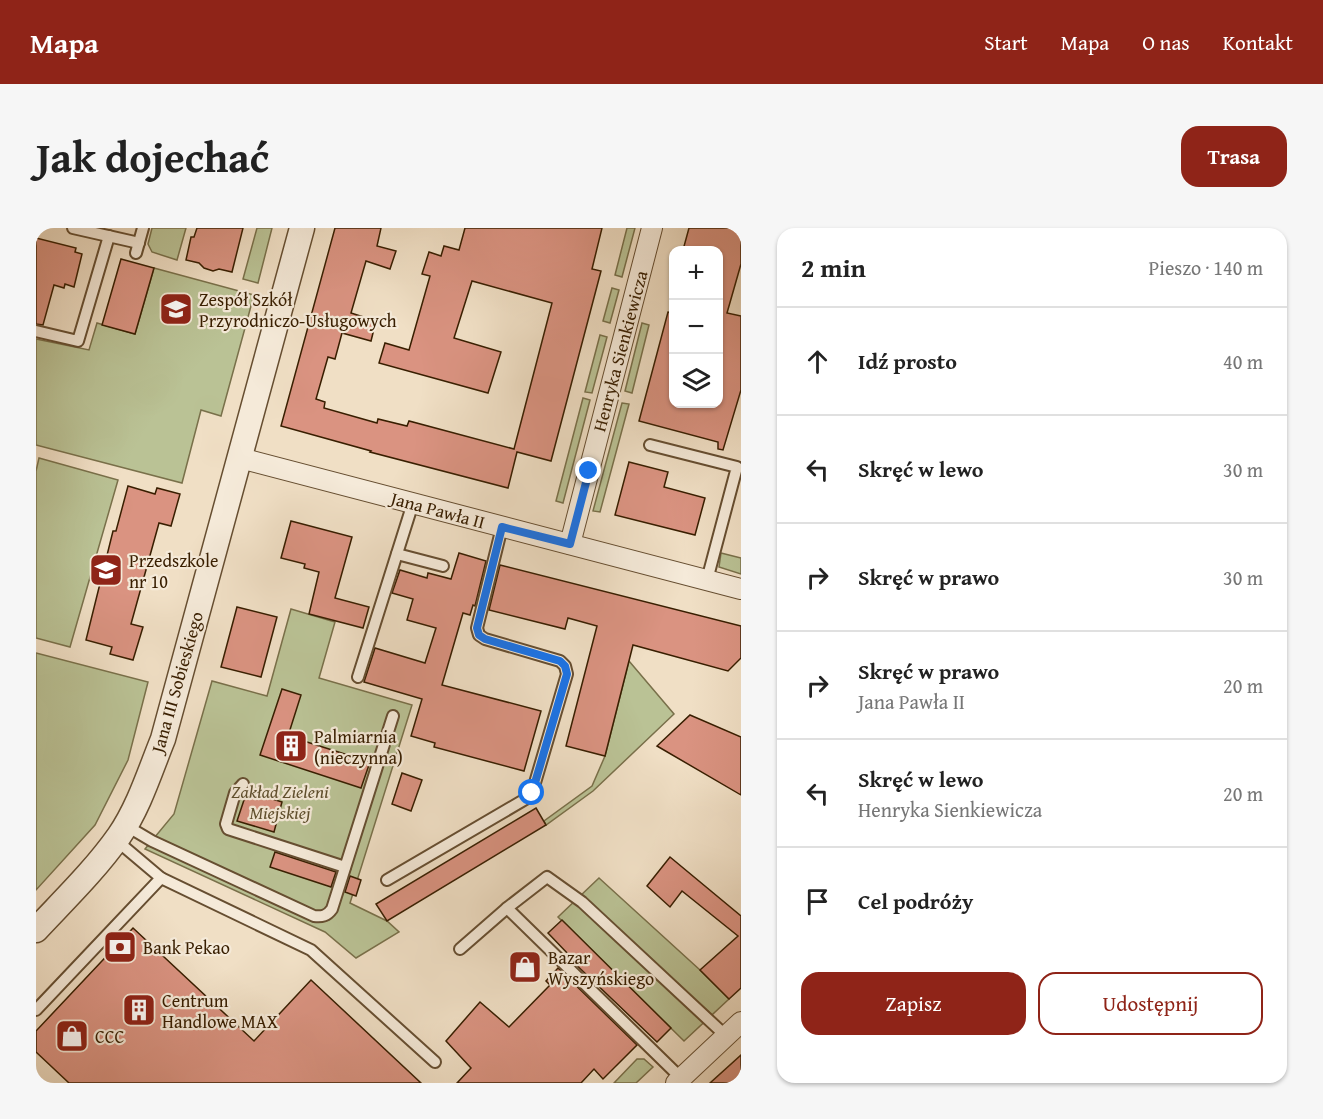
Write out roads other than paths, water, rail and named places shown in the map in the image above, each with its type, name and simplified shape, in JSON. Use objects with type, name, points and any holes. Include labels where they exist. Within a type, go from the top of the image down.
[{"type":"street","name":"Jana III Sobieskiego","points":[[36,930],[92,870],[120,832],[142,793],[163,738],[302,228]]},
{"type":"street","name":"Henryka Sienkiewicza","points":[[570,544],[652,228]]},
{"type":"street","name":"Jana Pawła II","points":[[240,458],[741,589]]},
{"type":"street","points":[[678,1080],[741,1022]]},
{"type":"lane","points":[[73,228],[109,236],[137,248],[143,228]]},
{"type":"lane","points":[[36,331],[78,341],[109,236]]},
{"type":"lane","points":[[650,445],[737,467],[707,580]]},
{"type":"lane","points":[[358,677],[413,503]]},
{"type":"lane","points":[[387,880],[529,797],[532,793],[567,674],[565,666],[560,661],[485,639],[479,635],[477,628],[502,527]]},
{"type":"lane","points":[[397,554],[443,566]]},
{"type":"lane","points":[[120,832],[152,841],[314,916],[322,917],[329,914],[332,909],[393,716]]},
{"type":"lane","points":[[243,784],[235,793],[226,824],[228,829],[345,867]]},
{"type":"lane","points":[[120,832],[161,878],[311,950],[435,1062]]},
{"type":"lane","points":[[460,949],[507,908],[548,877],[582,902],[726,1036]]},
{"type":"lane","points":[[36,1010],[161,878]]},
{"type":"lane","points":[[507,908],[678,1080]]},
{"type":"place","name":"Zespół Szkół Przyrodniczo-Usługowych","points":[[176,309]]},
{"type":"place","name":"Przedszkole nr 10","points":[[106,570]]},
{"type":"place","name":"Palmiarnia (nieczynna)","points":[[291,746]]},
{"type":"place","name":"Bank Pekao","points":[[120,947]]},
{"type":"place","name":"Bazar Wyszyńskiego","points":[[525,967]]},
{"type":"place","name":"Centrum Handlowe MAX","points":[[139,1010]]},
{"type":"place","name":"CCC","points":[[72,1036]]},
{"type":"park label","name":"Zakład Zieleni Miejskiej","points":[[280,801]]}]
